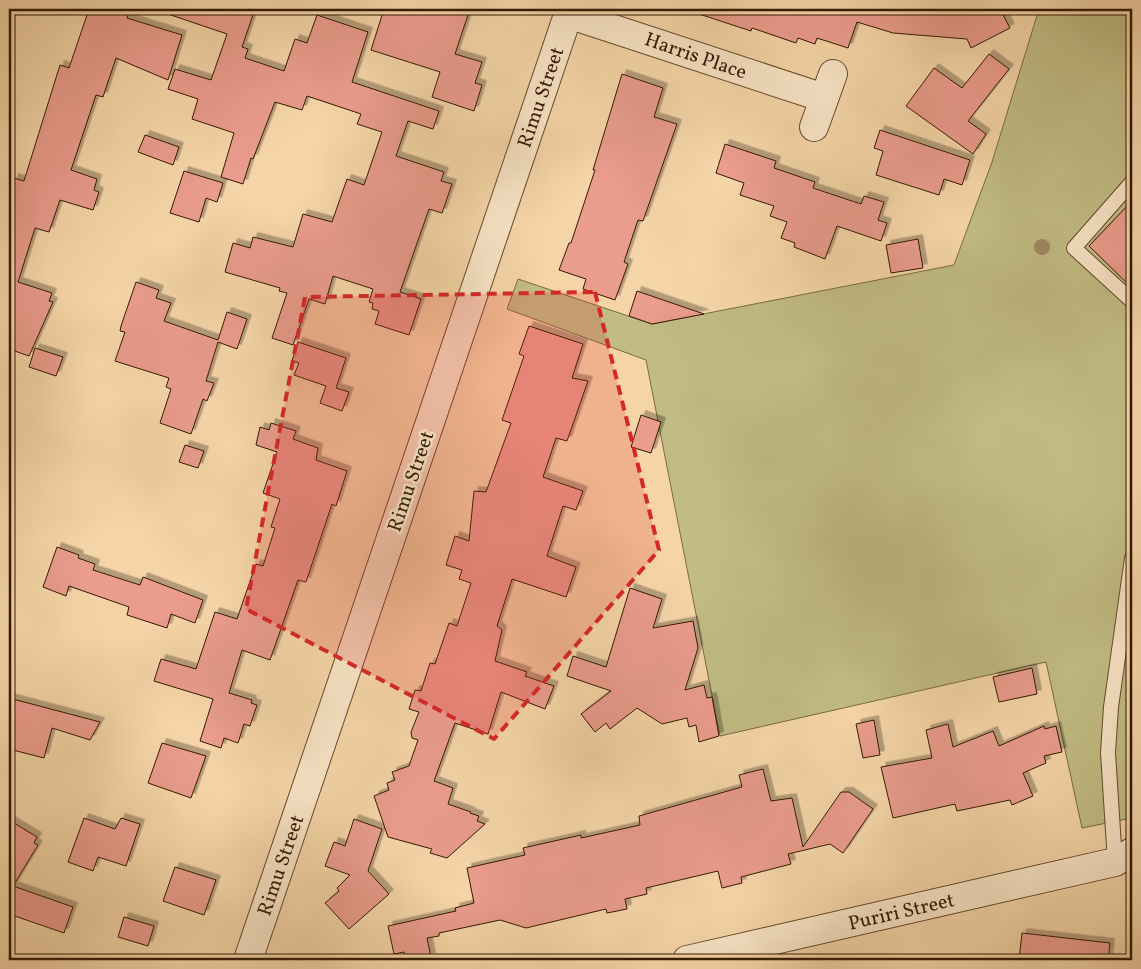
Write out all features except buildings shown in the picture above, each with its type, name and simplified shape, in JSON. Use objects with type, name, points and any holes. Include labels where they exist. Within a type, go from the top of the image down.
[{"type":"street","name":"Harris Place","points":[[569,11],[828,86],[814,127]]},
{"type":"street","name":"Rimu Street","points":[[250,958],[569,11]]},
{"type":"street","name":"Puriri Street","points":[[687,960],[1126,862]]},
{"type":"lane","points":[[1132,182],[1074,248],[1132,301]]},
{"type":"lane","points":[[1126,862],[1108,753],[1111,707],[1132,558]]},
{"type":"highlighted area","points":[[595,292],[659,550],[494,739],[246,609],[305,297]]},
{"type":"shaded area","points":[[1039,9],[1132,9],[1132,818],[1082,828],[1046,662],[720,736],[646,360],[507,309],[518,279],[652,324],[954,265],[992,162]]}]
